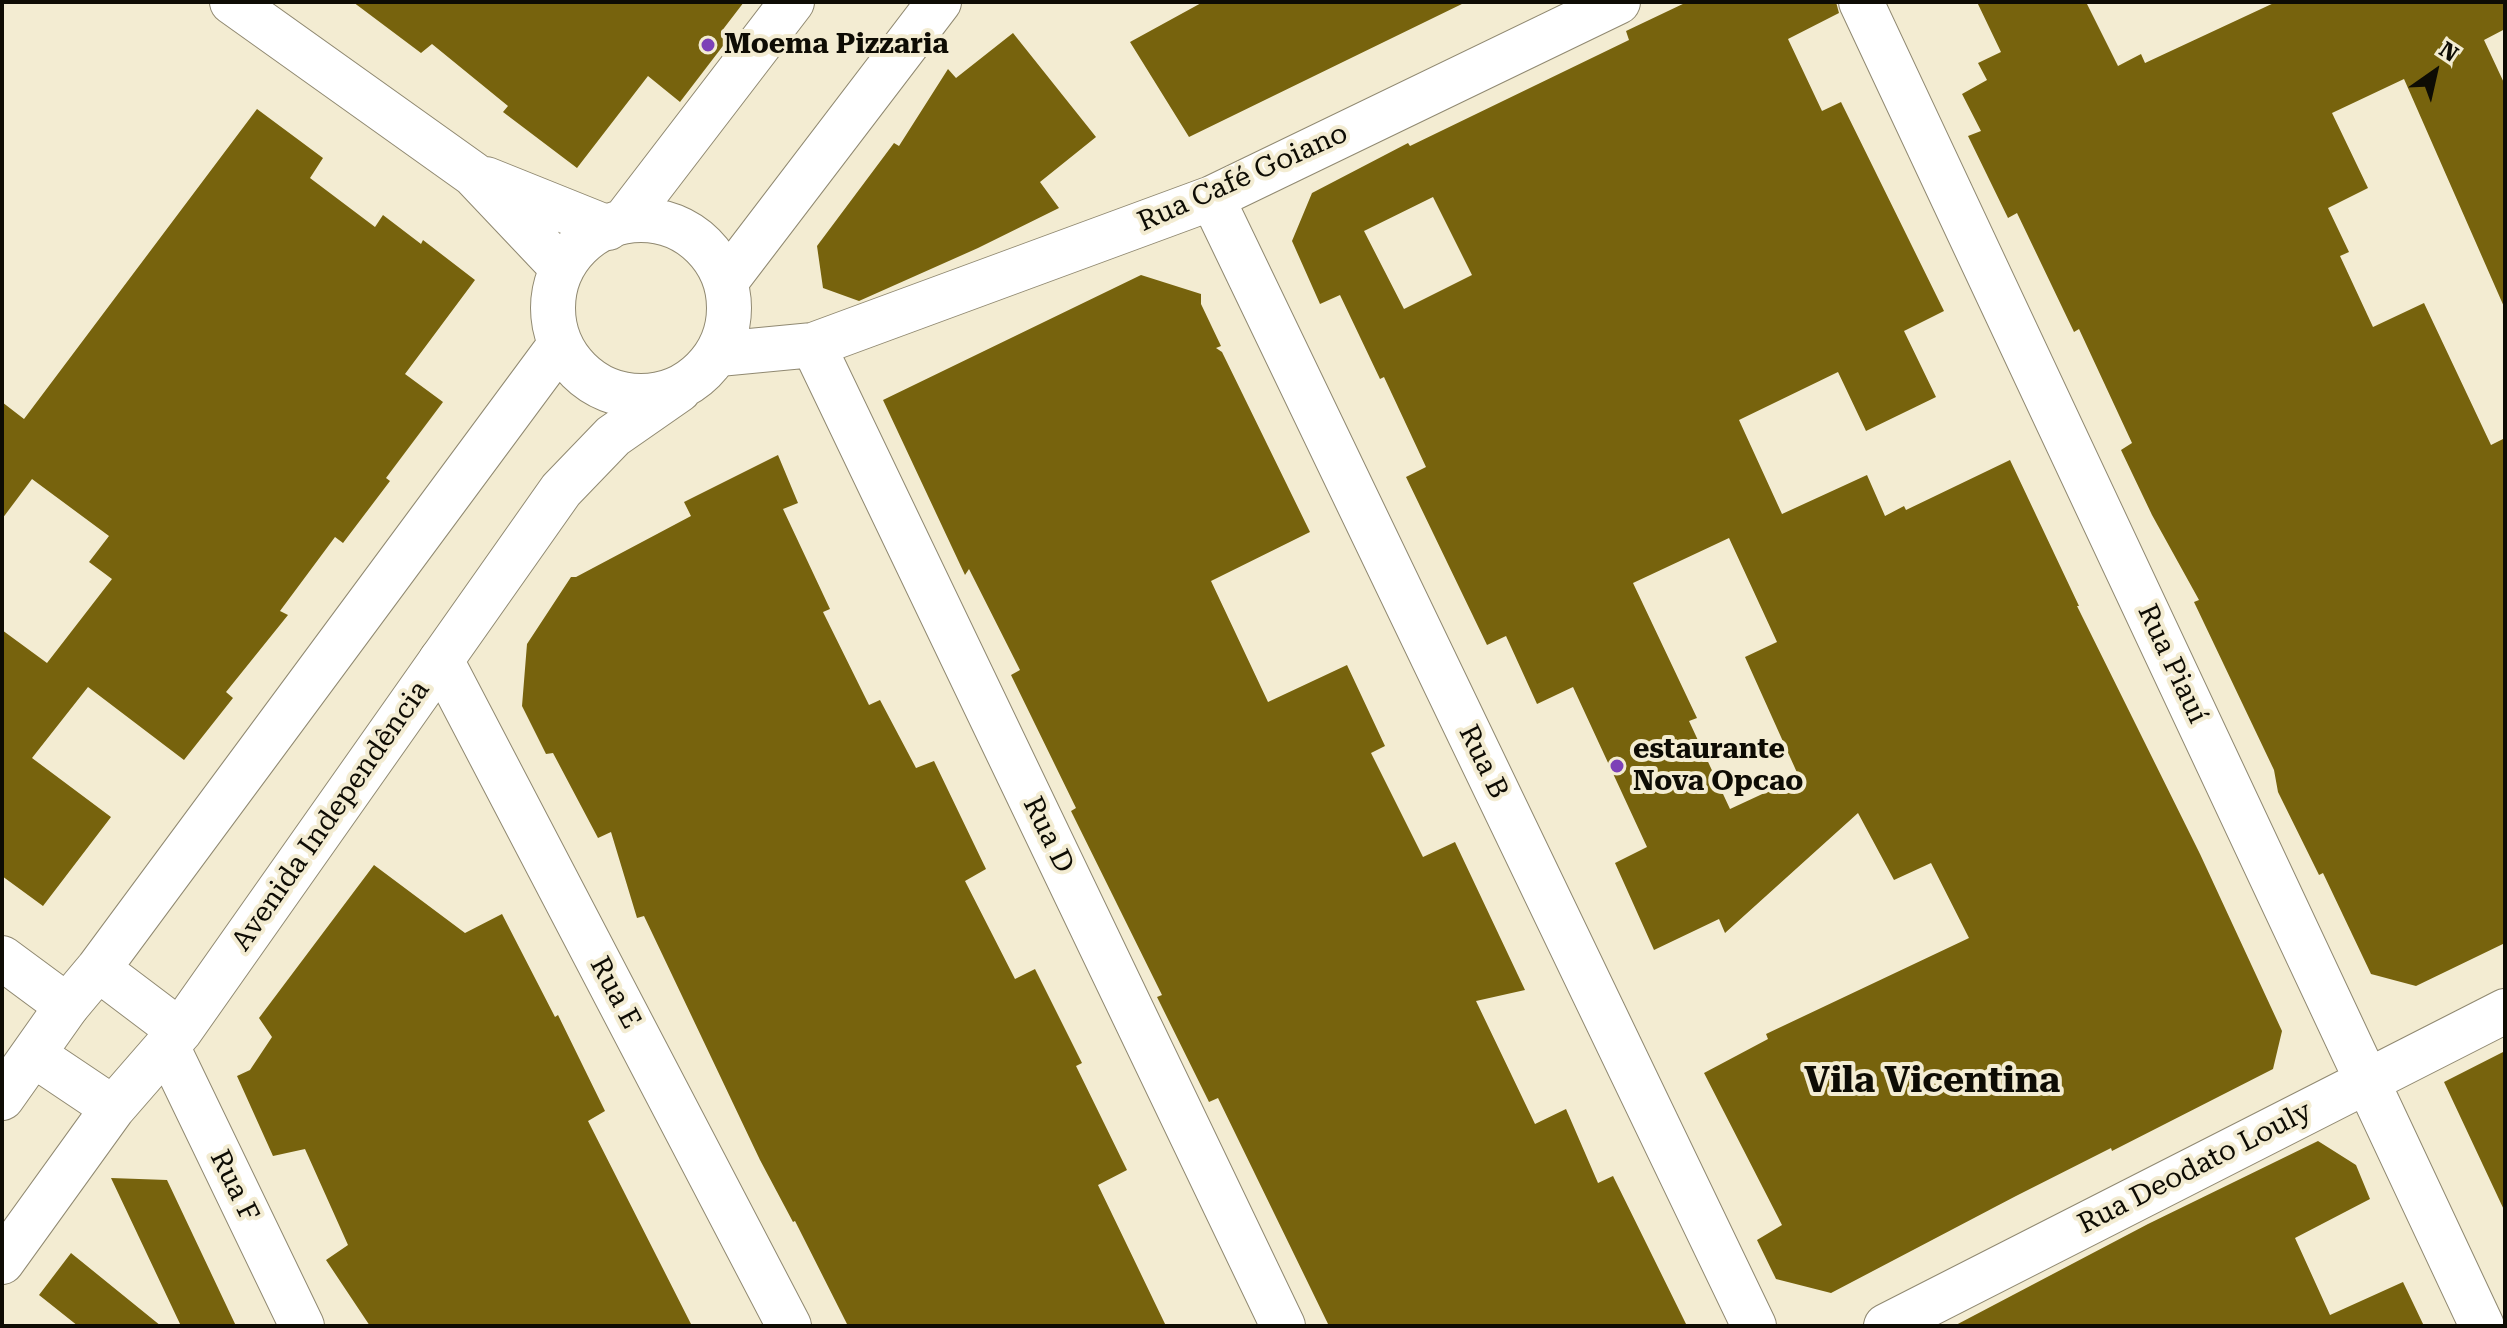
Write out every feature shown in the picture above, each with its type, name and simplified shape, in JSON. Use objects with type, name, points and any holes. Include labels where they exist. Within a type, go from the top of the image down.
[{"type":"street","points":[[232,2],[473,174],[561,267]]},
{"type":"street","points":[[473,174],[616,224],[667,223],[704,244],[727,280],[731,318],[719,354],[679,390],[633,398],[589,382],[559,346],[552,306],[561,267],[587,236],[616,224],[792,2]]},
{"type":"street","points":[[727,280],[939,2]]},
{"type":"street","name":"Rua Café Goiano","points":[[719,354],[813,345],[1212,198],[1618,2]]},
{"type":"street","name":"Rua Piauí","points":[[1861,2],[2482,1326]]},
{"type":"street","name":"Rua B","points":[[1212,198],[1754,1326]]},
{"type":"street","name":"Rua D","points":[[813,345],[1283,1326]]},
{"type":"street","points":[[2,1098],[67,1006],[98,969],[559,346]]},
{"type":"street","name":"Avenida Independência","points":[[2,1262],[113,1108],[173,1039],[561,490],[613,436],[679,390]]},
{"type":"street","name":"Rua E","points":[[441,660],[789,1326]]},
{"type":"street","points":[[2,958],[67,1006]]},
{"type":"street","points":[[98,969],[173,1039]]},
{"type":"street","name":"Rua Deodato Louly","points":[[1886,1326],[2505,1011]]},
{"type":"street","name":"Rua F","points":[[173,1039],[302,1326]]},
{"type":"street","points":[[34,1055],[113,1108]]},
{"type":"building","points":[[353,2],[744,2],[721,32],[729,38],[680,102],[648,76],[577,168],[503,112],[508,106],[432,44],[421,53]]},
{"type":"building","points":[[1203,2],[1466,2],[1189,137],[1130,42]]},
{"type":"building","points":[[1687,2],[1836,2],[1839,13],[1788,39],[1822,111],[1841,102],[1944,311],[1904,331],[1936,397],[1866,431],[1838,372],[1739,420],[1782,514],[1867,475],[1885,516],[1904,506],[1906,510],[2010,460],[2282,1031],[2273,1069],[2016,1196],[1831,1293],[1776,1279],[1757,1240],[1782,1225],[1704,1073],[1768,1039],[1766,1034],[1969,938],[1931,863],[1894,880],[1858,813],[1725,933],[1719,919],[1654,950],[1615,863],[1647,847],[1573,687],[1537,704],[1506,636],[1487,645],[1406,477],[1426,467],[1384,377],[1380,379],[1340,295],[1320,304],[1292,241],[1312,193],[1408,143],[1410,146],[1629,40],[1626,31]],"holes":[[[1433,197],[1472,275],[1404,309],[1364,231]],[[1729,538],[1777,642],[1745,657],[1799,777],[1730,809],[1689,721],[1697,718],[1633,583]]]},
{"type":"building","points":[[1977,2],[2086,2],[2118,66],[2141,54],[2145,63],[2276,2],[2505,2],[2505,29],[2484,40],[2505,85],[2505,309],[2404,79],[2332,113],[2368,188],[2328,208],[2349,252],[2340,256],[2373,327],[2424,303],[2491,445],[2505,438],[2505,943],[2416,986],[2371,974],[2323,873],[2319,875],[2278,792],[2274,770],[2194,602],[2199,600],[2152,515],[2121,450],[2132,443],[2079,329],[2074,332],[2017,213],[2008,218],[1968,136],[1981,131],[1962,94],[1987,80],[1978,63],[2001,52]]},
{"type":"building","points":[[1013,33],[1096,137],[1040,182],[1059,208],[859,301],[823,288],[817,246],[894,143],[899,146],[948,69],[956,78]]},
{"type":"building","points":[[257,109],[323,158],[310,178],[375,227],[383,215],[421,244],[423,240],[475,280],[405,374],[443,402],[386,478],[390,481],[343,543],[335,537],[280,611],[288,615],[226,692],[233,698],[184,760],[88,687],[32,758],[111,817],[43,906],[2,876],[2,630],[47,663],[112,579],[89,562],[109,536],[32,479],[2,519],[2,402],[24,419]]},
{"type":"building","points":[[1141,275],[1201,294],[1201,304],[1221,346],[1216,348],[1222,352],[1310,532],[1211,581],[1268,702],[1347,665],[1385,746],[1371,753],[1423,857],[1455,842],[1525,990],[1476,1001],[1535,1124],[1566,1109],[1598,1183],[1613,1176],[1687,1326],[1329,1326],[1218,1098],[1209,1102],[1157,997],[1162,995],[1071,811],[1076,808],[1011,675],[1020,670],[969,569],[965,575],[883,400]]},
{"type":"building","points":[[778,455],[798,503],[783,509],[830,609],[823,612],[869,705],[880,700],[916,768],[934,761],[986,869],[965,881],[1015,979],[1035,969],[1082,1063],[1076,1066],[1127,1170],[1098,1185],[1166,1326],[848,1326],[760,1160],[644,916],[637,918],[611,832],[598,838],[553,753],[546,754],[522,706],[527,644],[571,577],[691,516],[684,502]]},
{"type":"building","points":[[374,865],[465,933],[502,914],[555,1017],[558,1015],[605,1111],[588,1121],[692,1326],[370,1326],[326,1260],[348,1245],[305,1149],[273,1156],[237,1076],[250,1070],[272,1037],[259,1018]]},
{"type":"building","points":[[2505,1051],[2505,1212],[2444,1082]]},
{"type":"building","points":[[2318,1141],[2356,1165],[2370,1199],[2295,1238],[2330,1315],[2403,1282],[2424,1326],[1954,1326],[2148,1224]]},
{"type":"building","points":[[111,1178],[167,1180],[236,1326],[181,1326]]},
{"type":"building","points":[[71,1253],[161,1326],[78,1326],[39,1295]]},
{"type":"place","name":"Moema Pizzaria","points":[[708,45]]},
{"type":"place","name":"estaurante Nova Opcao","points":[[1617,766]]},
{"type":"district","name":"Vila Vicentina","points":[[1932,1081]]}]
